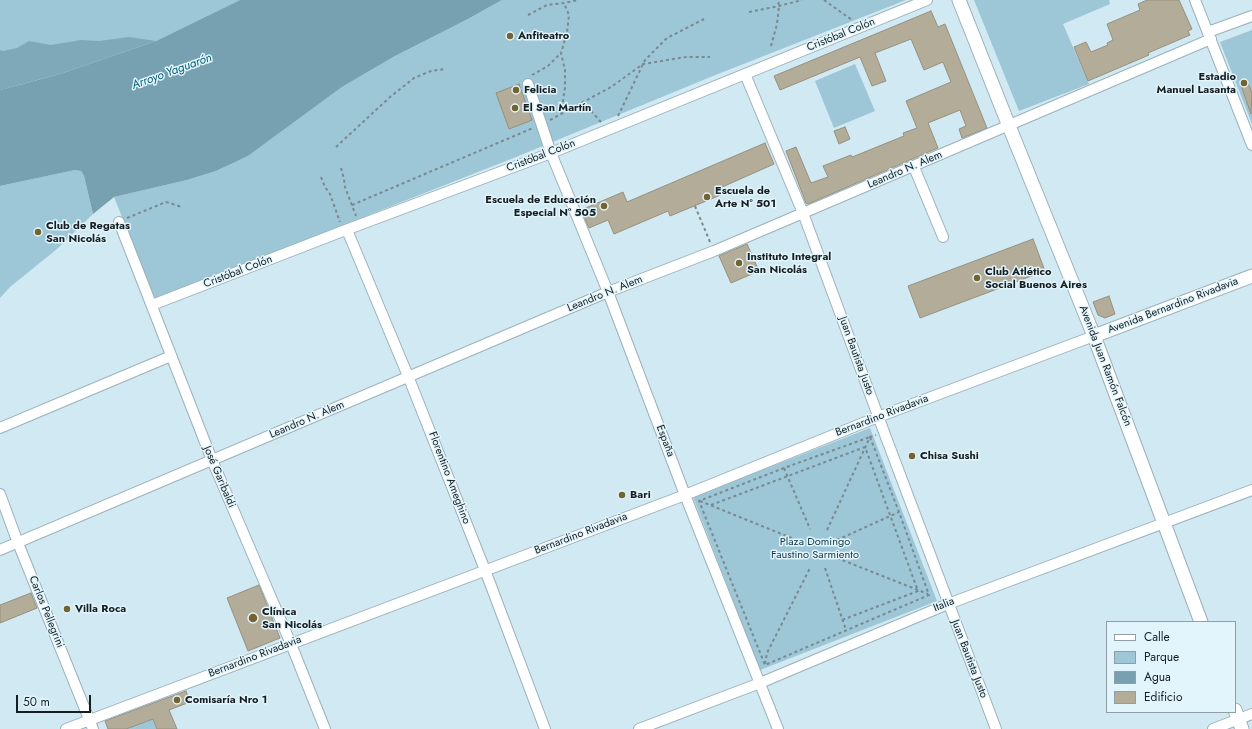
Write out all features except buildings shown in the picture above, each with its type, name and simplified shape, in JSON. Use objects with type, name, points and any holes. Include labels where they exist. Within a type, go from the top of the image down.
[{"type":"main road","name":"Avenida Juan Ramón Falcón","points":[[959,0],[1094,336],[1201,621]]},
{"type":"main road","name":"Avenida Bernardino Rivadavia","points":[[1094,336],[1252,276]]},
{"type":"street","name":"Cristóbal Colón","points":[[152,305],[345,230],[551,153],[927,0]]},
{"type":"street","points":[[1195,0],[1252,145]]},
{"type":"street","name":"Leandro N. Alem","points":[[0,550],[608,292],[714,251],[914,167],[1009,126],[1252,16]]},
{"type":"street","name":"Juan Bautista Justo","points":[[745,74],[803,213],[878,417],[996,729]]},
{"type":"street","name":"España","points":[[529,80],[551,153],[608,292],[685,495],[778,729]]},
{"type":"street","points":[[914,167],[942,237]]},
{"type":"street","name":"José Garibaldi","points":[[119,222],[212,460],[291,644],[325,729]]},
{"type":"street","name":"Florentino Ameghino","points":[[345,230],[408,376],[545,729]]},
{"type":"street","name":"Bernardino Rivadavia","points":[[66,729],[91,725],[291,644],[685,495],[878,417],[1094,336]]},
{"type":"street","points":[[0,428],[171,356]]},
{"type":"street","name":"Italia","points":[[639,729],[760,683],[948,604],[1252,490]]},
{"type":"street","name":"Carlos Pellegrini","points":[[0,494],[18,543],[91,725]]},
{"type":"street","points":[[1213,729],[1252,714]]},
{"type":"path","points":[[528,16],[547,4],[578,0]]},
{"type":"path","points":[[771,46],[777,24],[779,6],[778,0]]},
{"type":"path","points":[[749,12],[802,0]]},
{"type":"path","points":[[824,0],[861,27]]},
{"type":"path","points":[[529,80],[548,66],[561,53],[567,33],[569,15],[564,3]]},
{"type":"path","points":[[583,102],[600,122],[612,128],[645,60],[667,38],[704,19]]},
{"type":"path","points":[[561,53],[565,70],[565,88],[561,114]]},
{"type":"path","points":[[352,205],[542,124],[611,87],[643,64],[686,57],[710,57]]},
{"type":"path","points":[[336,147],[390,96],[414,78],[431,71],[445,69]]},
{"type":"path","points":[[341,168],[345,187],[359,225]]},
{"type":"path","points":[[320,177],[330,194],[345,230]]},
{"type":"path","points":[[119,222],[166,202],[182,207]]},
{"type":"path","points":[[695,206],[714,251]]},
{"type":"path","points":[[699,501],[784,468],[884,432]]},
{"type":"path","points":[[827,530],[870,437]]},
{"type":"path","points":[[870,437],[929,595]]},
{"type":"path","points":[[711,505],[865,447]]},
{"type":"path","points":[[865,447],[918,591]]},
{"type":"path","points":[[784,468],[810,530]]},
{"type":"path","points":[[699,501],[798,541]]},
{"type":"path","points":[[699,501],[765,665]]},
{"type":"path","points":[[837,540],[899,512]]},
{"type":"path","points":[[837,558],[929,595]]},
{"type":"path","points":[[765,665],[767,652],[810,568]]},
{"type":"path","points":[[825,568],[846,630]]},
{"type":"path","points":[[842,620],[918,591]]},
{"type":"path","points":[[765,665],[929,595]]},
{"type":"green space","points":[[0,0],[240,0],[156,41],[0,90]]},
{"type":"green space","points":[[502,0],[906,0],[713,76],[511,159],[155,299],[114,197],[187,180],[216,171],[248,156],[342,87],[395,56]]},
{"type":"green space","points":[[974,0],[1109,0],[1110,4],[1063,24],[1089,84],[1019,111]]},
{"type":"green space","name":"Estadio Manuel Lasanta","points":[[1252,30],[1252,124],[1220,42]]},
{"type":"green space","points":[[855,64],[875,111],[834,128],[815,81]]},
{"type":"green space","name":"Club de Regatas San Nicolás","points":[[75,170],[81,171],[84,176],[93,214],[57,249],[10,287],[0,298],[0,186]]},
{"type":"green space","name":"Plaza Domingo Faustino Sarmiento","points":[[870,428],[937,601],[760,670],[693,497]]},
{"type":"green space","points":[[153,719],[157,729],[126,729]]},
{"type":"shaded area","points":[[129,37],[156,41],[60,74],[0,90],[0,50],[3,51],[17,48],[29,41],[51,45],[81,40],[99,41]]},
{"type":"water","name":"Arroyo Yaguarón","points":[[240,0],[502,0],[395,56],[342,87],[248,156],[216,171],[187,180],[114,197],[93,214],[84,176],[81,171],[75,170],[0,186],[0,90],[60,74],[156,41]]},
{"type":"place","name":"Anfiteatro","points":[[510,36]]},
{"type":"place","name":"Estadio Manuel Lasanta","points":[[1244,83]]},
{"type":"place","name":"Felicia","points":[[516,90]]},
{"type":"place","name":"El San Martín","points":[[515,108]]},
{"type":"place","name":"Escuela de Arte N° 501","points":[[707,197]]},
{"type":"place","name":"Escuela de Educación Especial N° 505","points":[[604,206]]},
{"type":"place","name":"Club de Regatas San Nicolás","points":[[38,232]]},
{"type":"place","name":"Instituto Integral San Nicolás","points":[[739,263]]},
{"type":"place","name":"Club Atlético Social Buenos Aires","points":[[977,278]]},
{"type":"place","name":"Chisa Sushi","points":[[912,456]]},
{"type":"place","name":"Bari","points":[[622,495]]},
{"type":"place","name":"Villa Roca","points":[[67,609]]},
{"type":"place","name":"Clínica San Nicolás","points":[[253,618]]},
{"type":"place","name":"Comisaría Nro 1","points":[[177,700]]}]
